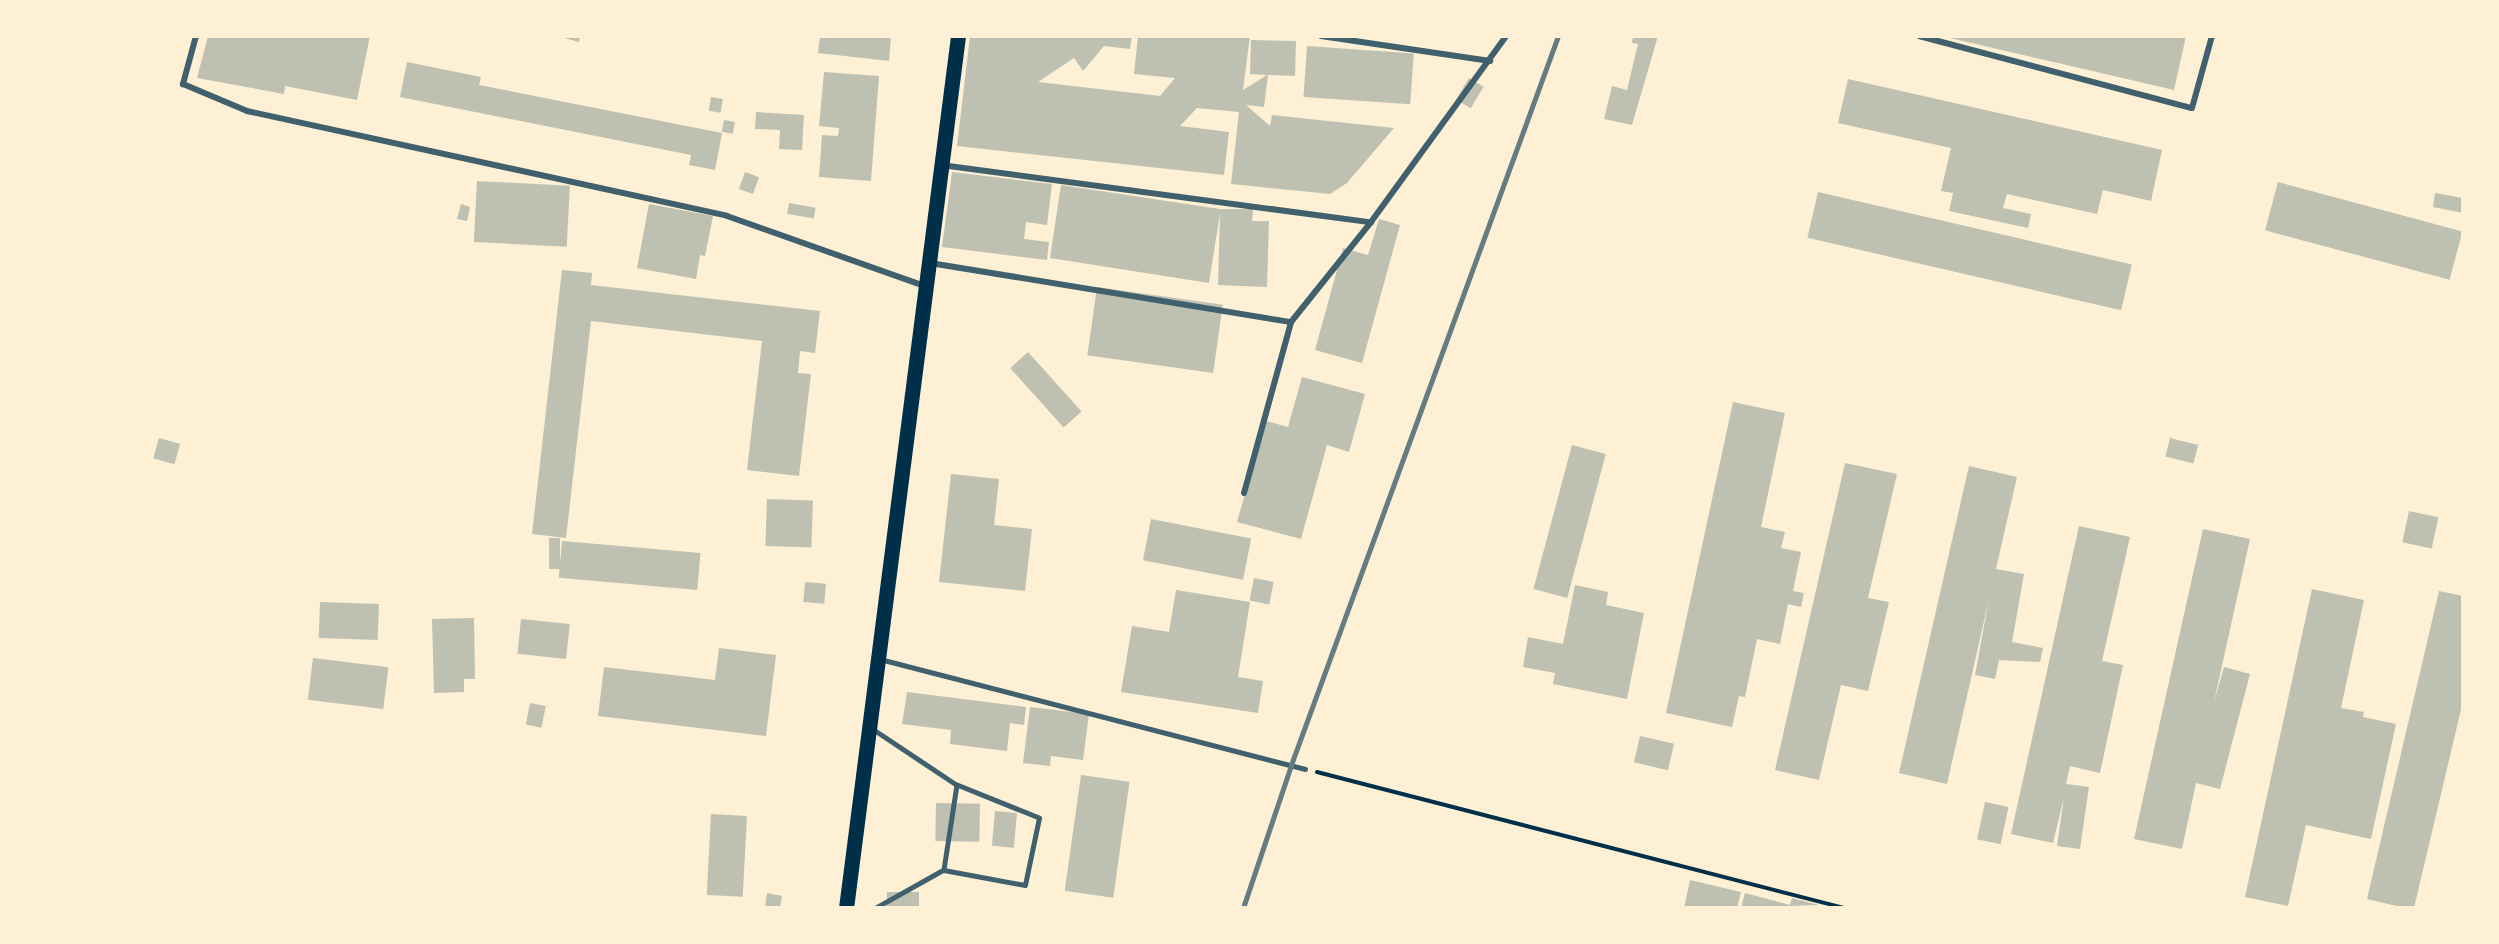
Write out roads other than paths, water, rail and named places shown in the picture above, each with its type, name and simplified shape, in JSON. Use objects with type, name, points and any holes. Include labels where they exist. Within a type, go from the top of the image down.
[{"type":"main road","points":[[846,908],[958,36]]},
{"type":"street","points":[[196,36],[183,84],[247,111],[727,216],[926,286]]},
{"type":"street","points":[[1321,36],[1490,61]]},
{"type":"street","points":[[1244,493],[1291,322],[1371,222],[1506,36]]},
{"type":"street","points":[[1919,36],[2192,108],[2212,36]]},
{"type":"street","points":[[941,165],[1371,222]]},
{"type":"street","points":[[928,263],[1291,322]]},
{"type":"lane","points":[[878,658],[1305,769]]},
{"type":"lane","points":[[869,726],[957,785],[1039,818],[1025,885],[944,870],[876,908]]},
{"type":"lane","points":[[944,870],[957,785]]},
{"type":"railway","points":[[1243,908],[1291,765],[1558,36]]}]
